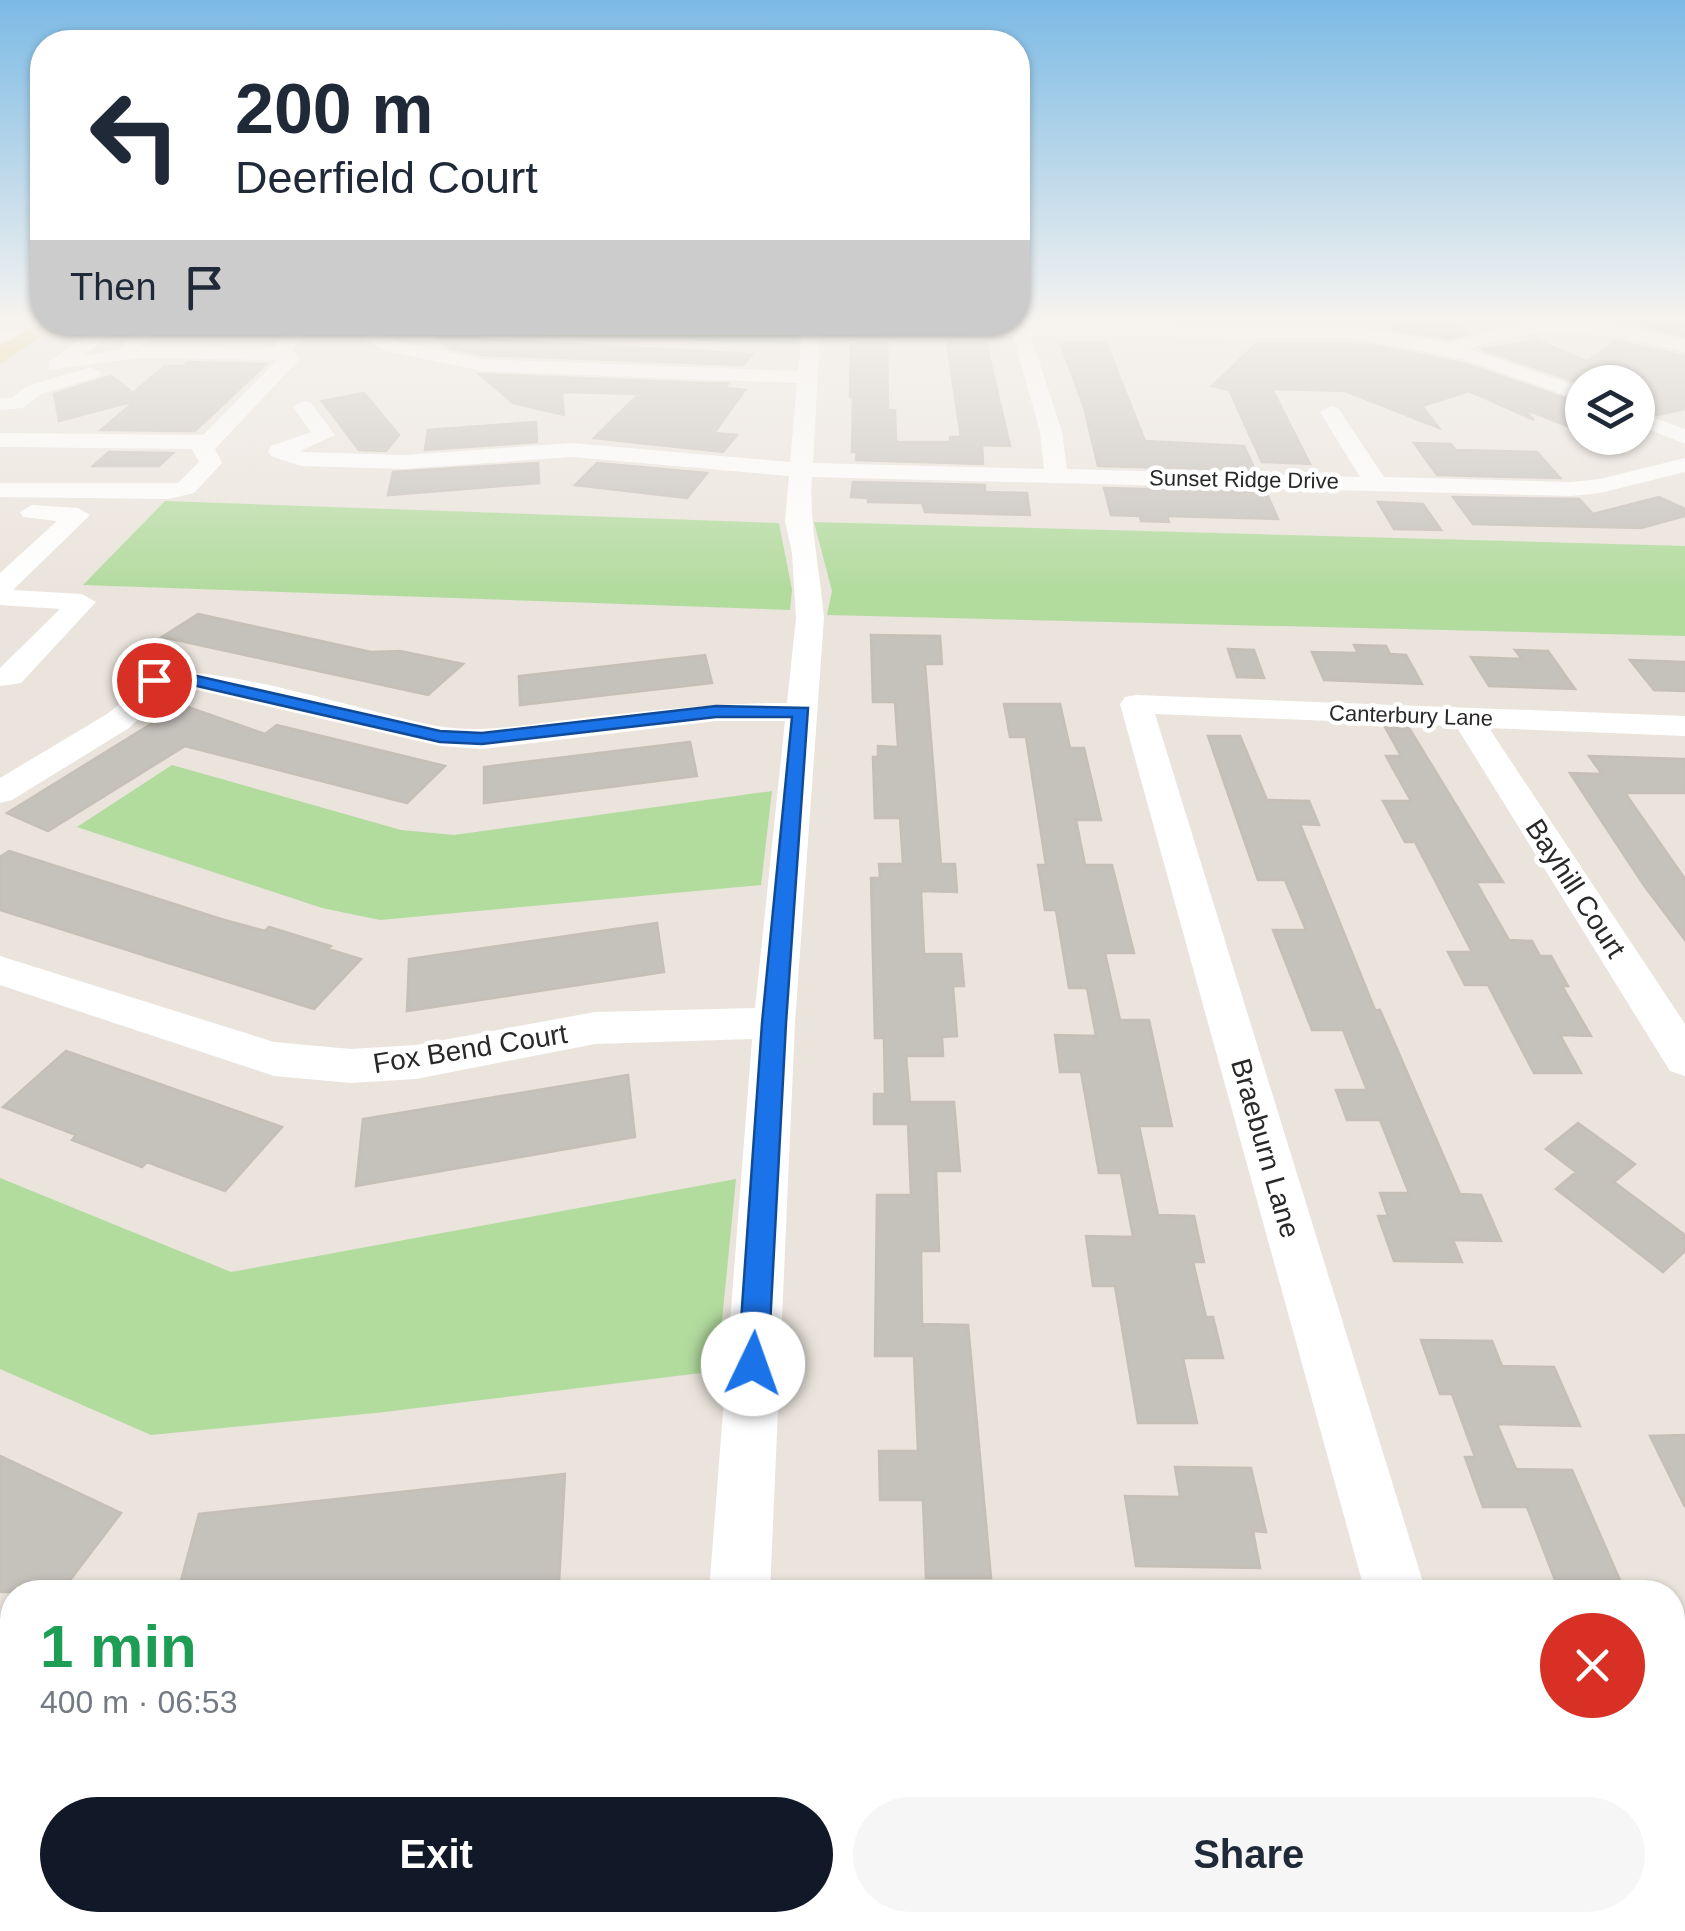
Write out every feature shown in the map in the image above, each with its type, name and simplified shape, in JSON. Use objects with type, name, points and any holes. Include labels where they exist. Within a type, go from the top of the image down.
[{"type":"street","points":[[15,411],[16,416],[42,435]]},
{"type":"street","points":[[0,490],[50,491],[72,472],[202,472],[211,463],[203,448],[238,411]]},
{"type":"street","name":"Sunset Ridge Drive","points":[[306,411],[324,434],[279,451],[301,459],[404,462],[572,450],[728,467],[1586,489],[1685,465]]},
{"type":"street","points":[[741,1580],[774,1023],[810,618],[805,553],[797,521],[805,411]]},
{"type":"street","points":[[1045,411],[1056,475]]},
{"type":"street","points":[[1331,412],[1375,482]]},
{"type":"street","points":[[1655,425],[1685,438]]},
{"type":"street","points":[[1,441],[42,435],[208,442]]},
{"type":"street","points":[[0,480],[42,435]]},
{"type":"street","points":[[83,462],[104,436]]},
{"type":"street","points":[[0,510],[78,515],[12,563],[0,586]]},
{"type":"street","points":[[0,597],[82,602],[10,677],[0,677]]},
{"type":"street","points":[[0,793],[127,713],[136,705],[132,681],[197,681],[440,736],[482,739],[716,712],[801,712]]},
{"type":"street","name":"Canterbury Lane","points":[[1136,704],[1685,726]]},
{"type":"street","name":"Braeburn Lane","points":[[1136,704],[1392,1580]]},
{"type":"street","name":"Bayhill Court","points":[[1467,718],[1685,1058]]},
{"type":"street","name":"Fox Bend Court","points":[[0,970],[274,1059],[351,1066],[416,1062],[595,1028],[774,1023]]},
{"type":"green space","points":[[165,501],[779,523],[792,590],[790,610],[83,585]]},
{"type":"green space","points":[[814,522],[1685,546],[1685,636],[827,615],[832,591]]},
{"type":"green space","points":[[172,765],[401,830],[454,835],[772,791],[761,885],[380,920],[322,908],[77,827]]},
{"type":"green space","points":[[0,1178],[231,1272],[736,1179],[717,1371],[385,1412],[151,1435],[0,1369]]},
{"type":"building","points":[[57,411],[97,411],[59,421]]},
{"type":"building","points":[[123,411],[216,411],[195,431],[101,430]]},
{"type":"building","points":[[330,411],[379,411],[399,435],[386,451],[359,450]]},
{"type":"building","points":[[621,411],[730,411],[714,433],[737,435],[723,452],[594,438]]},
{"type":"building","points":[[853,411],[895,411],[896,442],[950,442],[950,437],[961,437],[957,411],[1002,411],[1010,446],[982,445],[983,464],[856,460],[857,452],[852,452]]},
{"type":"building","points":[[1085,411],[1133,411],[1145,441],[1244,446],[1255,470],[1098,466]]},
{"type":"building","points":[[1239,411],[1283,411],[1310,464],[1262,462]]},
{"type":"building","points":[[1396,411],[1426,411],[1439,428]]},
{"type":"building","points":[[1529,411],[1565,411],[1565,425]]},
{"type":"building","points":[[536,422],[537,442],[425,450],[428,430]]},
{"type":"building","points":[[1414,443],[1451,444],[1456,450],[1537,452],[1560,478],[1437,475]]},
{"type":"building","points":[[109,452],[173,453],[159,466],[93,466]]},
{"type":"building","points":[[538,463],[539,483],[388,495],[393,472]]},
{"type":"building","points":[[597,463],[707,473],[687,498],[575,485]]},
{"type":"building","points":[[853,482],[985,485],[985,492],[1027,493],[1030,515],[925,512],[922,503],[868,502],[868,498],[851,497]]},
{"type":"building","points":[[1104,488],[1266,492],[1278,519],[1167,516],[1169,522],[1141,521],[1140,516],[1111,515]]},
{"type":"building","points":[[1453,497],[1579,499],[1593,514],[1659,497],[1685,509],[1685,516],[1641,528],[1473,524]]},
{"type":"building","points":[[1378,502],[1423,504],[1441,530],[1394,529]]},
{"type":"building","points":[[198,614],[371,652],[400,651],[463,664],[428,695],[162,637]]},
{"type":"building","points":[[871,635],[940,636],[942,664],[925,664],[941,864],[955,864],[957,892],[921,891],[924,954],[961,954],[964,986],[953,986],[957,1036],[942,1037],[943,1056],[906,1056],[910,1102],[954,1102],[960,1171],[936,1171],[939,1251],[921,1251],[922,1324],[968,1325],[991,1578],[926,1578],[923,1500],[880,1500],[879,1451],[918,1451],[914,1356],[875,1356],[877,1195],[911,1195],[908,1124],[874,1124],[874,1094],[885,1094],[884,1038],[875,1038],[871,878],[880,878],[879,864],[903,864],[900,818],[875,818],[873,757],[878,757],[878,746],[898,747],[895,702],[873,702]]},
{"type":"building","points":[[1354,645],[1386,646],[1390,654],[1406,655],[1422,684],[1324,680],[1312,652],[1358,653]]},
{"type":"building","points":[[1228,649],[1254,650],[1264,678],[1237,677]]},
{"type":"building","points":[[1515,650],[1548,651],[1575,689],[1489,686],[1471,657],[1522,659]]},
{"type":"building","points":[[705,655],[712,683],[520,705],[519,676]]},
{"type":"building","points":[[1630,660],[1685,662],[1685,691],[1654,690]]},
{"type":"building","points":[[1004,704],[1060,704],[1070,748],[1084,748],[1101,820],[1076,820],[1085,865],[1112,865],[1134,953],[1105,953],[1120,1020],[1149,1020],[1172,1126],[1139,1126],[1158,1215],[1194,1216],[1204,1262],[1193,1262],[1206,1317],[1213,1317],[1223,1358],[1183,1358],[1197,1423],[1138,1423],[1115,1286],[1093,1286],[1086,1236],[1133,1237],[1121,1173],[1099,1173],[1081,1072],[1060,1072],[1055,1035],[1096,1036],[1087,988],[1069,988],[1056,910],[1045,910],[1038,865],[1046,865],[1026,737],[1010,737]]},
{"type":"building","points":[[182,705],[265,734],[277,725],[445,766],[407,803],[185,746],[48,831],[7,813]]},
{"type":"building","points":[[1385,727],[1409,728],[1503,882],[1476,882],[1509,940],[1532,941],[1540,956],[1551,956],[1568,986],[1562,986],[1591,1036],[1560,1035],[1581,1073],[1534,1073],[1488,985],[1465,985],[1448,952],[1472,952],[1415,842],[1405,842],[1383,801],[1411,801],[1386,756],[1401,756]]},
{"type":"building","points":[[1208,736],[1240,736],[1267,800],[1309,801],[1319,825],[1300,824],[1375,1010],[1380,1010],[1460,1194],[1481,1195],[1501,1241],[1453,1240],[1462,1262],[1394,1261],[1378,1216],[1388,1216],[1380,1193],[1409,1193],[1380,1120],[1347,1120],[1336,1090],[1367,1090],[1343,1030],[1312,1030],[1273,930],[1306,930],[1285,880],[1258,880]]},
{"type":"building","points":[[690,742],[697,776],[484,803],[484,767]]},
{"type":"building","points":[[1589,756],[1685,759],[1685,793],[1625,793],[1685,879],[1685,940],[1570,773],[1602,774]]},
{"type":"building","points":[[9,851],[221,919],[265,931],[269,927],[331,946],[328,949],[361,959],[314,1009],[0,910],[0,857]]},
{"type":"building","points":[[657,923],[664,972],[407,1011],[409,959]]},
{"type":"building","points":[[66,1051],[282,1127],[225,1191],[147,1162],[142,1167],[72,1140],[76,1135],[3,1107]]},
{"type":"building","points":[[628,1075],[635,1137],[356,1186],[363,1119]]},
{"type":"building","points":[[1578,1123],[1635,1164],[1614,1182],[1685,1235],[1685,1251],[1663,1272],[1556,1189],[1576,1172],[1546,1149]]},
{"type":"building","points":[[1421,1340],[1492,1341],[1502,1366],[1554,1367],[1580,1426],[1497,1424],[1516,1469],[1572,1470],[1620,1580],[1555,1580],[1527,1507],[1483,1507],[1465,1457],[1475,1457],[1452,1394],[1440,1394]]},
{"type":"building","points":[[1685,1435],[1685,1507],[1650,1436]]},
{"type":"building","points":[[0,1456],[121,1513],[70,1580],[0,1580]]},
{"type":"building","points":[[1175,1467],[1251,1468],[1266,1532],[1253,1531],[1260,1568],[1136,1566],[1125,1496],[1180,1497]]},
{"type":"building","points":[[565,1474],[559,1580],[181,1580],[199,1514]]},
{"type":"route","points":[[154,680],[197,681],[440,736],[482,739],[668,716],[801,712],[774,1023],[753,1364]]}]
